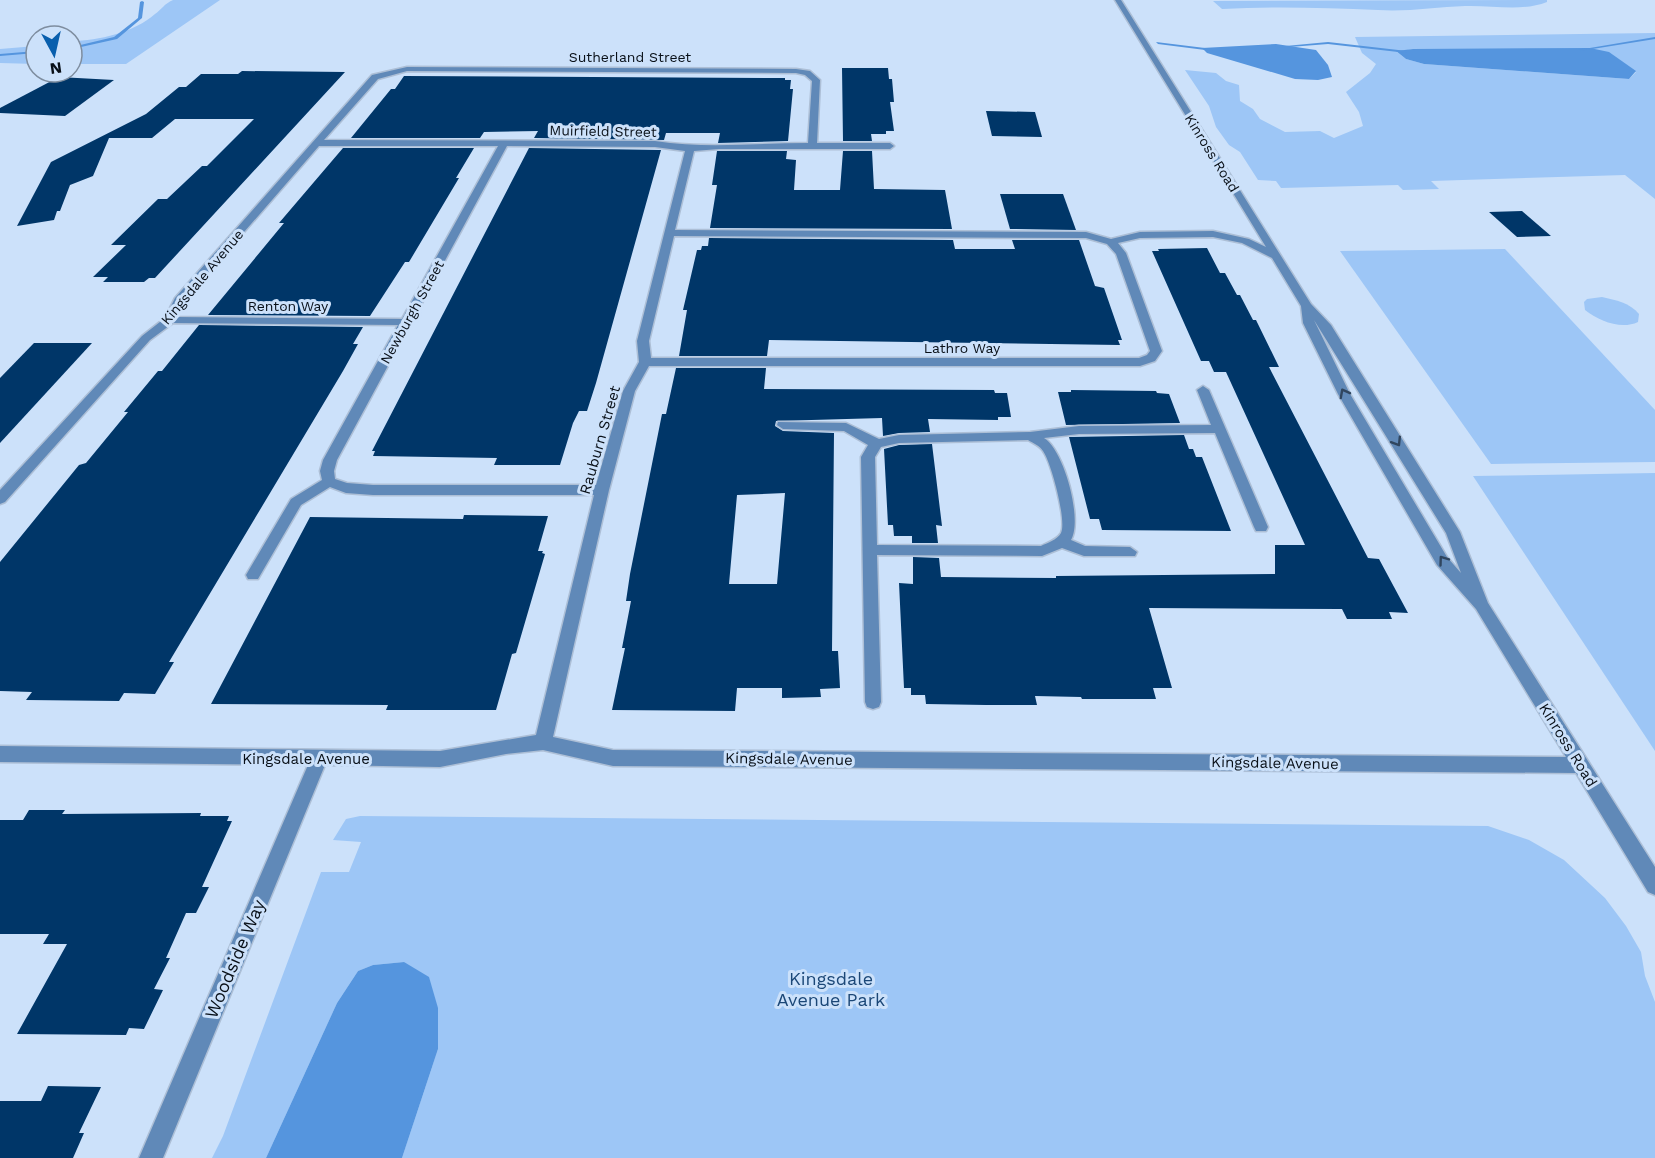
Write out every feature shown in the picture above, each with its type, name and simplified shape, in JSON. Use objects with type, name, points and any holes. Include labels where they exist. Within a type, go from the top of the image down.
[{"type":"street","name":"Kinross Road","points":[[1118,0],[1246,223],[1278,258],[1307,306],[1325,325],[1453,532],[1481,605]]},
{"type":"street","name":"Sutherland Street","points":[[375,76],[407,69],[796,71],[807,73],[816,80],[812,146]]},
{"type":"street","name":"Kingsdale Avenue","points":[[1,497],[146,338],[170,320],[179,300],[375,76]]},
{"type":"street","name":"Muirfield Street","points":[[316,143],[655,144],[690,149],[719,146],[890,146]]},
{"type":"street","name":"Newburgh Street","points":[[329,482],[327,471],[330,460],[504,144]]},
{"type":"street","name":"Rauburn Street","points":[[543,742],[602,490],[629,391],[645,362],[643,341],[690,149]]},
{"type":"street","points":[[1213,234],[1246,223]]},
{"type":"street","points":[[670,233],[1086,235],[1111,242],[1140,235],[1213,234],[1245,241],[1278,258]]},
{"type":"street","name":"Lathro Way","points":[[645,362],[1140,362],[1150,358],[1156,351],[1121,253],[1111,242]]},
{"type":"street","name":"Kinross Road","points":[[1307,306],[1309,323],[1344,394],[1442,561],[1481,605],[1655,885]]},
{"type":"street","name":"Renton Way","points":[[170,320],[406,322]]},
{"type":"street","points":[[1203,390],[1261,527]]},
{"type":"street","points":[[783,425],[846,427],[877,444]]},
{"type":"street","points":[[873,702],[868,457],[871,449],[877,444],[899,439],[1030,436],[1079,430],[1219,429]]},
{"type":"street","points":[[871,550],[1042,551],[1061,542],[1068,534],[1069,517],[1052,454],[1046,445],[1030,436]]},
{"type":"street","points":[[253,575],[296,502],[329,482],[346,488],[374,490],[602,490]]},
{"type":"street","points":[[1061,542],[1084,551],[1130,552]]},
{"type":"street","name":"Kingsdale Avenue","points":[[0,754],[440,759],[507,746],[543,742],[613,758],[1581,765]]},
{"type":"street","name":"Woodside Way","points":[[151,1158],[319,759]]},
{"type":"green space","points":[[173,0],[220,0],[126,64],[84,64],[84,40],[104,37],[137,26]]},
{"type":"green space","points":[[1547,0],[1547,2],[1527,7],[1465,6],[1411,10],[1222,9],[1213,1]]},
{"type":"green space","points":[[1655,33],[1655,199],[1625,175],[1431,181],[1439,189],[1403,190],[1398,185],[1281,188],[1276,181],[1258,180],[1240,152],[1229,145],[1216,127],[1209,106],[1185,70],[1216,73],[1226,81],[1239,85],[1240,101],[1253,109],[1260,119],[1285,132],[1320,131],[1334,138],[1363,126],[1359,112],[1346,92],[1370,73],[1376,64],[1362,53],[1355,37]],"holes":[[[1413,49],[1636,72],[1629,79],[1424,64],[1406,59],[1397,52]]]},
{"type":"green space","points":[[24,47],[24,64],[0,63],[0,49]]},
{"type":"green space","points":[[1505,249],[1655,410],[1655,462],[1491,464],[1340,251]]},
{"type":"green space","points":[[1602,297],[1631,307],[1639,314],[1638,322],[1617,325],[1597,318],[1585,310],[1584,302],[1587,299]]},
{"type":"green space","points":[[1655,473],[1655,751],[1473,476]]},
{"type":"green space","name":"Kingsdale Avenue Park","points":[[360,816],[1488,826],[1529,840],[1564,860],[1605,898],[1626,926],[1641,952],[1645,976],[1655,1002],[1655,1158],[402,1158],[438,1049],[404,962],[373,965],[358,971],[337,1003],[266,1158],[212,1158],[223,1136],[321,872],[349,872],[361,842],[333,840],[346,819]]},
{"type":"shaded area","points":[[1276,44],[1316,50],[1328,65],[1332,77],[1318,80],[1295,79],[1207,53],[1202,48]]},
{"type":"shaded area","points":[[1590,48],[1609,52],[1636,71],[1629,79],[1424,64],[1406,59],[1396,51],[1413,49]]},
{"type":"shaded area","points":[[404,962],[429,977],[438,1008],[438,1049],[402,1158],[266,1158],[337,1003],[358,971],[373,965]]},
{"type":"building","points":[[842,68],[888,68],[889,79],[892,79],[894,102],[890,102],[894,131],[886,131],[886,134],[871,134],[872,141],[843,141]]},
{"type":"building","points":[[242,71],[345,72],[155,278],[149,278],[144,282],[103,282],[108,277],[93,277],[126,245],[111,245],[158,199],[167,199],[202,166],[207,166],[254,119],[175,119],[152,138],[109,138],[93,176],[70,185],[54,220],[17,226],[51,162],[146,114],[179,87],[186,87],[201,74],[238,74]]},
{"type":"building","points":[[404,76],[785,78],[785,80],[791,80],[790,89],[793,89],[788,141],[718,143],[720,133],[666,133],[664,140],[534,138],[538,131],[484,132],[480,138],[351,138]]},
{"type":"building","points":[[84,78],[114,80],[65,116],[0,113],[0,108],[46,84],[84,84]]},
{"type":"building","points":[[986,111],[1035,112],[1042,137],[992,136]]},
{"type":"building","points":[[343,148],[474,148],[456,178],[459,178],[409,262],[405,262],[370,316],[208,315],[284,223],[279,223]]},
{"type":"building","points":[[529,148],[661,150],[596,383],[587,411],[579,411],[573,423],[560,465],[494,465],[497,458],[373,456],[375,451],[372,451]]},
{"type":"building","points":[[717,151],[787,151],[786,159],[796,160],[794,190],[840,190],[843,151],[872,151],[874,189],[945,190],[952,229],[710,228],[717,185],[712,185]]},
{"type":"building","points":[[1000,194],[1063,194],[1076,230],[1010,229]]},
{"type":"building","points":[[1522,211],[1551,236],[1517,237],[1489,212]]},
{"type":"building","points":[[709,238],[953,240],[955,249],[1015,249],[1012,240],[1079,240],[1095,286],[1104,288],[1122,340],[1118,340],[1120,345],[769,340],[767,356],[679,356],[687,310],[683,310],[697,250],[701,250],[702,246],[708,246]]},
{"type":"building","points":[[1207,248],[1220,273],[1225,273],[1253,320],[1256,320],[1279,367],[1269,367],[1368,558],[1379,559],[1408,613],[1389,612],[1392,619],[1347,619],[1342,609],[1149,608],[1172,688],[1153,688],[1156,699],[1082,699],[1081,697],[1035,696],[1037,705],[986,705],[926,704],[925,695],[911,695],[911,688],[904,688],[899,583],[913,584],[913,557],[939,558],[941,577],[1056,578],[1056,576],[1275,574],[1275,545],[1305,545],[1226,372],[1214,372],[1209,361],[1201,361],[1152,251]]},
{"type":"building","points":[[199,325],[363,327],[353,344],[358,344],[343,371],[169,662],[174,662],[155,694],[124,693],[119,701],[26,700],[32,692],[0,691],[0,562],[79,465],[86,463],[128,412],[124,412],[158,371],[162,371]]},
{"type":"building","points":[[34,343],[92,343],[0,443],[0,378]]},
{"type":"building","points":[[676,368],[766,368],[764,389],[994,390],[995,393],[1007,393],[1011,417],[998,417],[998,420],[928,419],[930,432],[883,436],[882,418],[776,421],[775,426],[783,431],[834,433],[832,651],[838,651],[840,688],[820,689],[821,697],[782,698],[782,688],[737,688],[735,711],[612,710],[625,648],[622,648],[631,601],[626,601],[630,574],[662,414],[666,414]],"holes":[[[785,493],[777,584],[729,584],[737,495]]]},
{"type":"building","points":[[1071,390],[1156,391],[1169,394],[1180,423],[1066,425],[1058,392],[1071,392]]},
{"type":"building","points":[[1184,435],[1189,449],[1193,449],[1196,457],[1202,457],[1231,531],[1102,530],[1099,519],[1090,519],[1069,437]]},
{"type":"building","points":[[932,444],[942,526],[936,525],[938,543],[912,543],[912,536],[894,536],[893,525],[888,525],[884,449],[899,445]]},
{"type":"building","points":[[464,515],[548,516],[538,551],[543,551],[542,553],[545,554],[516,653],[512,654],[496,710],[386,710],[388,705],[211,704],[310,517],[463,519]]},
{"type":"building","points":[[29,810],[65,810],[62,814],[201,813],[200,816],[229,816],[227,821],[232,821],[202,887],[209,887],[196,913],[186,913],[166,958],[170,958],[154,989],[163,990],[144,1029],[129,1028],[126,1035],[17,1034],[67,944],[43,944],[49,934],[0,934],[0,820],[23,820]]},
{"type":"building","points":[[48,1086],[101,1087],[79,1133],[84,1133],[73,1158],[0,1158],[0,1101],[41,1101]]},
{"type":"waterway","points":[[84,45],[115,38],[140,18],[142,2]]},
{"type":"waterway","points":[[1580,50],[1655,38]]},
{"type":"waterway","points":[[1158,43],[1213,50]]},
{"type":"waterway","points":[[1277,47],[1328,43],[1407,52]]},
{"type":"waterway","points":[[0,55],[24,53]]}]
